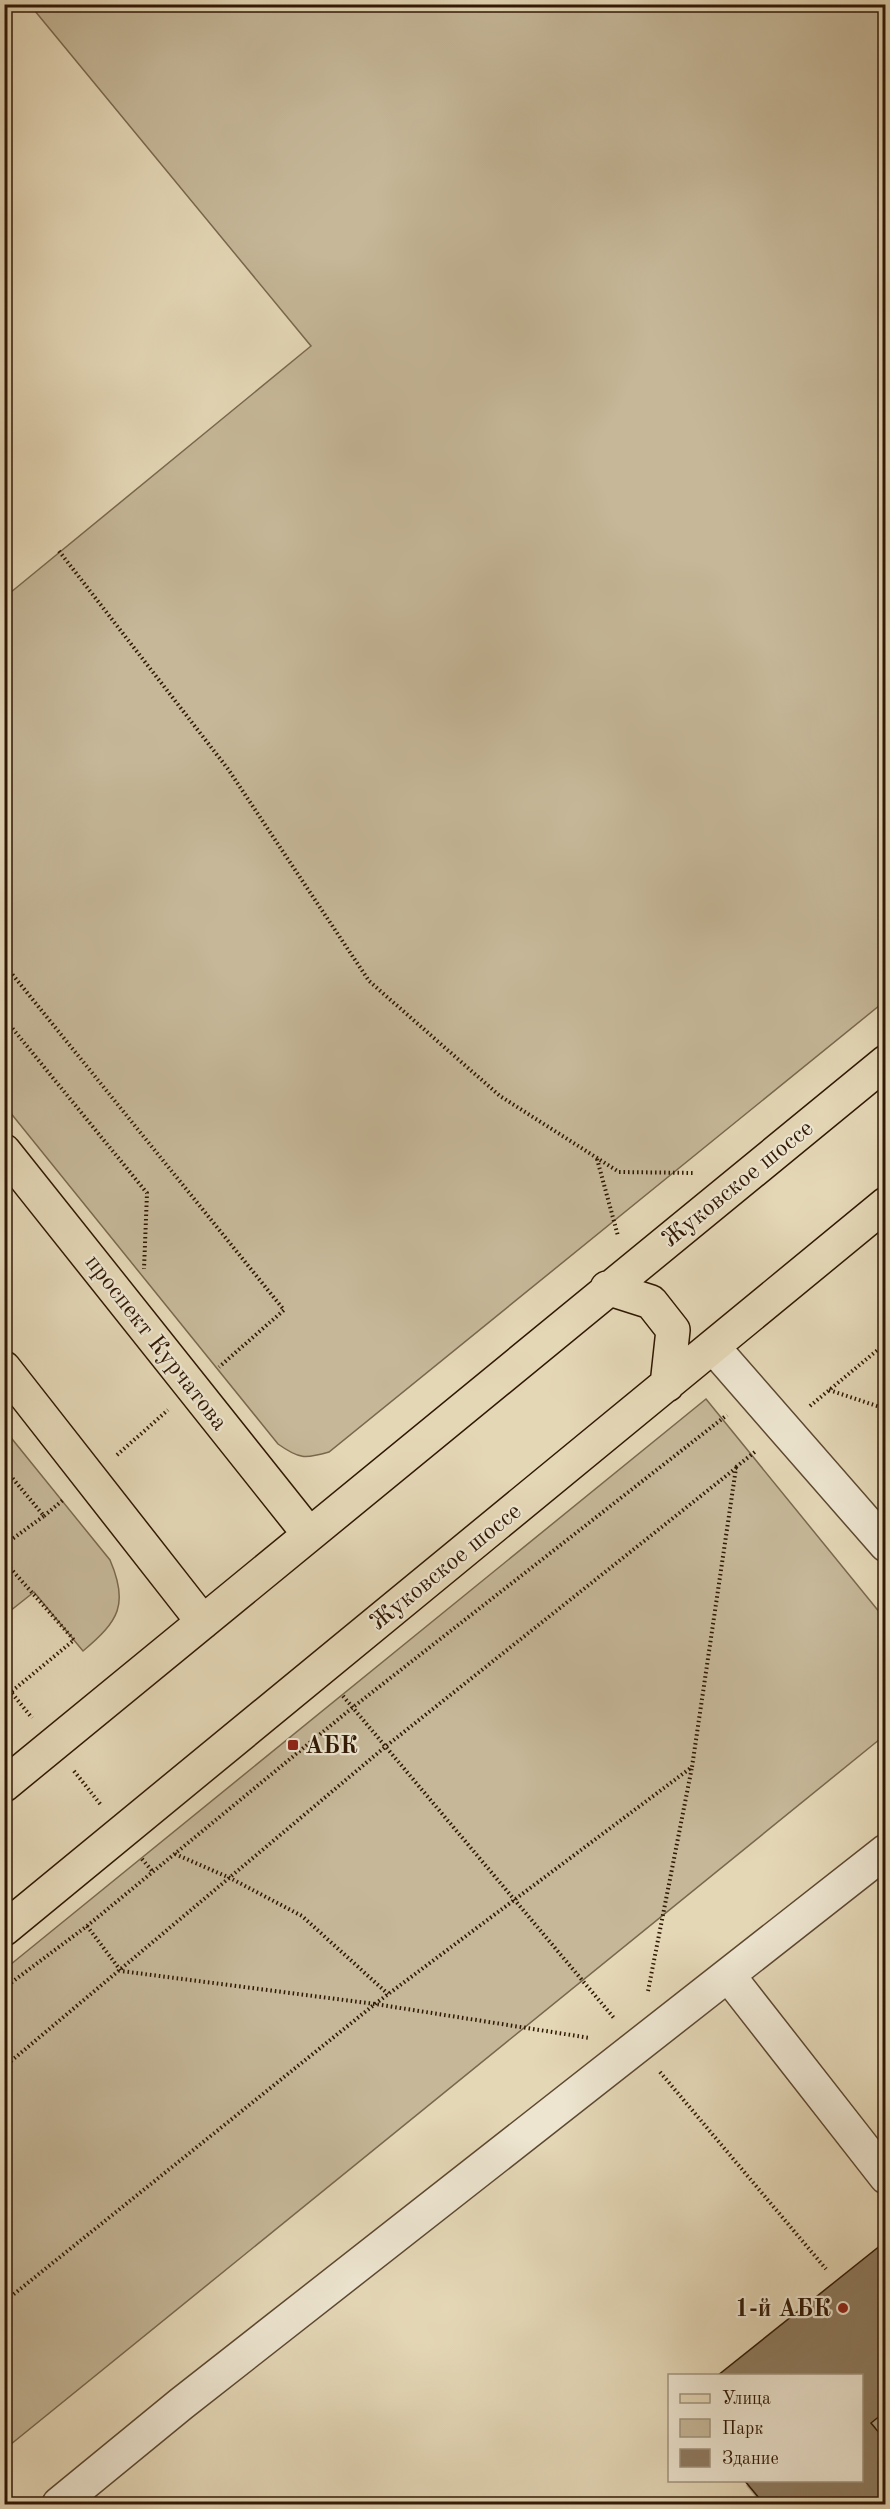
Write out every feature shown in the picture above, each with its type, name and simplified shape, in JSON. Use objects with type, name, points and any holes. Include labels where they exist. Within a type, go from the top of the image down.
[{"type":"main road","name":"Жуковское шоссе","points":[[4,1785],[885,1062]]},
{"type":"main road","name":"проспект Курчатова","points":[[4,1151],[309,1534]]},
{"type":"main road","name":"Жуковское шоссе","points":[[4,1929],[885,1204]]},
{"type":"main road","points":[[617,1280],[651,1302],[673,1330],[667,1385]]},
{"type":"main road","points":[[4,1368],[203,1622]]},
{"type":"lane","points":[[713,1347],[885,1545]]},
{"type":"lane","points":[[59,2505],[181,2404],[885,1851]]},
{"type":"lane","points":[[728,1975],[885,2177]]},
{"type":"path","points":[[59,551],[228,769],[369,981],[500,1096],[619,1172],[748,1173]]},
{"type":"path","points":[[4,964],[284,1310],[194,1389]]},
{"type":"path","points":[[4,1018],[147,1193],[142,1324]]},
{"type":"path","points":[[597,1158],[617,1280]]},
{"type":"path","points":[[829,1390],[885,1409]]},
{"type":"path","points":[[4,1988],[87,1926],[352,1707],[754,1394]]},
{"type":"path","points":[[4,1468],[44,1516],[4,1545]]},
{"type":"path","points":[[5,2067],[385,1747],[736,1468],[692,1767],[637,2046]]},
{"type":"path","points":[[4,1561],[74,1640],[11,1692],[54,1745]]},
{"type":"path","points":[[319,1668],[826,2269]]},
{"type":"path","points":[[4,2302],[375,2004],[692,1767]]},
{"type":"path","points":[[175,1854],[230,1878],[302,1916],[388,1994]]},
{"type":"path","points":[[87,1926],[121,1971],[375,2004],[637,2046]]},
{"type":"green space","points":[[30,5],[885,5],[885,1001],[329,1452],[314,1456],[291,1453],[278,1444],[5,1106],[5,597],[311,346]]},
{"type":"green space","points":[[706,1399],[885,1619],[885,1735],[5,2449],[5,1969]]},
{"type":"green space","points":[[4,1429],[110,1560],[116,1575],[119,1589],[117,1611],[105,1630],[83,1651],[34,1592],[5,1615]]},
{"type":"building","name":"1-й АБК","points":[[886,2241],[886,2411],[871,2423],[886,2441],[886,2504],[764,2504],[746,2482],[863,2482],[863,2374],[720,2374]]},
{"type":"place","name":"АБК","points":[[293,1745]]},
{"type":"place","name":"1-й АБК","points":[[843,2308]]}]
